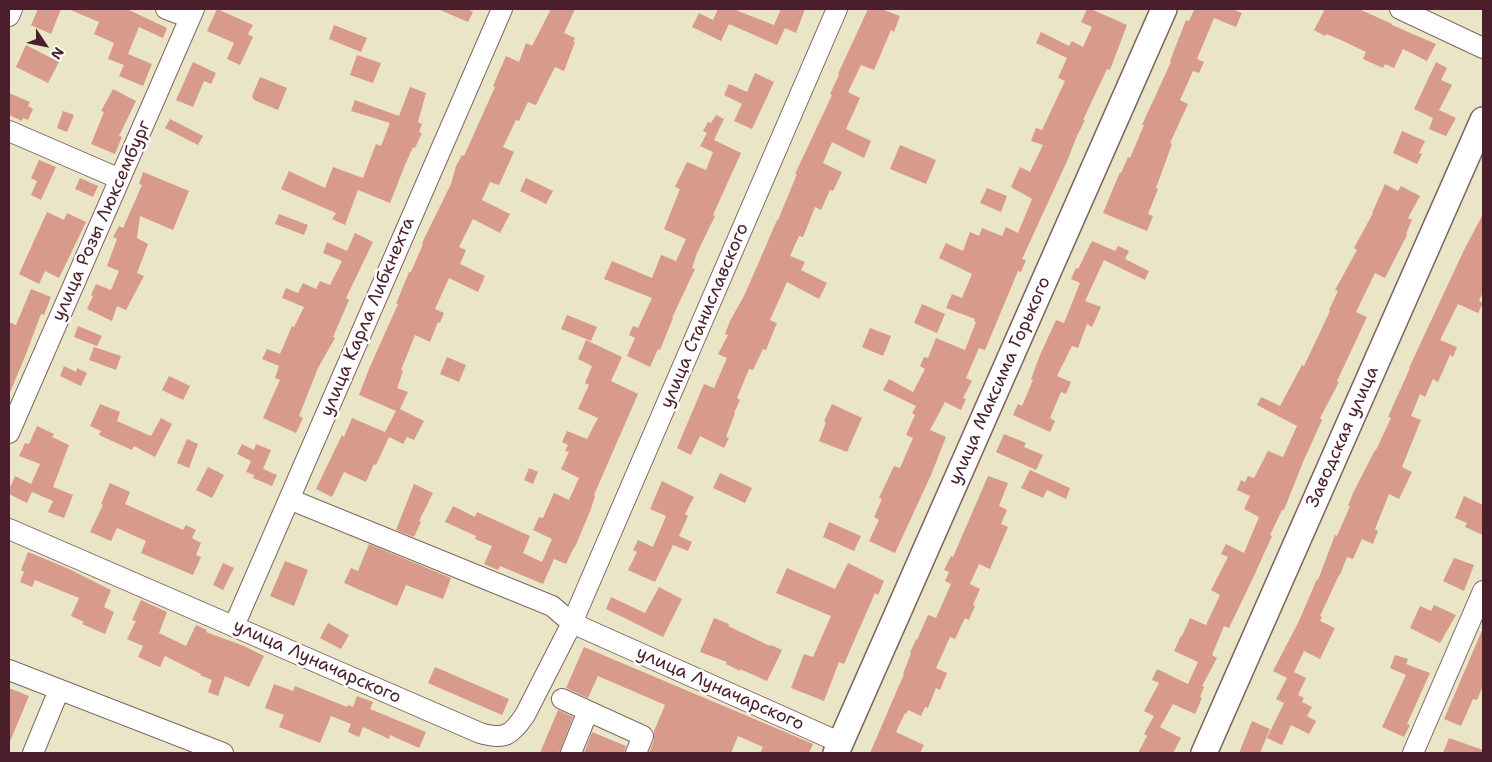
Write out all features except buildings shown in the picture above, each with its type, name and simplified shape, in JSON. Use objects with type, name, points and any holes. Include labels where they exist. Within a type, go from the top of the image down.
[{"type":"main road","name":"улица Максима Горького","points":[[839,748],[1164,9]]},
{"type":"main road","name":"Заводская улица","points":[[1204,753],[1483,120]]},
{"type":"street","points":[[9,16],[12,9]]},
{"type":"street","points":[[166,9],[192,13]]},
{"type":"street","name":"улица Карла Либкнехта","points":[[234,626],[502,9]]},
{"type":"street","name":"улица Станиславского","points":[[572,623],[837,9]]},
{"type":"street","points":[[1400,9],[1483,48]]},
{"type":"street","name":"улица Розы Люксембург","points":[[9,432],[192,13]]},
{"type":"street","points":[[9,131],[120,179]]},
{"type":"street","name":"улица Луначарского","points":[[289,499],[552,606],[572,623],[839,748]]},
{"type":"street","name":"улица Луначарского","points":[[9,529],[495,738],[508,735],[517,727],[572,623]]},
{"type":"street","points":[[1413,753],[1483,591]]},
{"type":"street","points":[[9,670],[59,690],[179,746],[222,753]]},
{"type":"street","points":[[33,753],[59,690]]},
{"type":"street","points":[[562,699],[643,736],[636,753]]},
{"type":"street","points":[[571,753],[588,711]]}]
